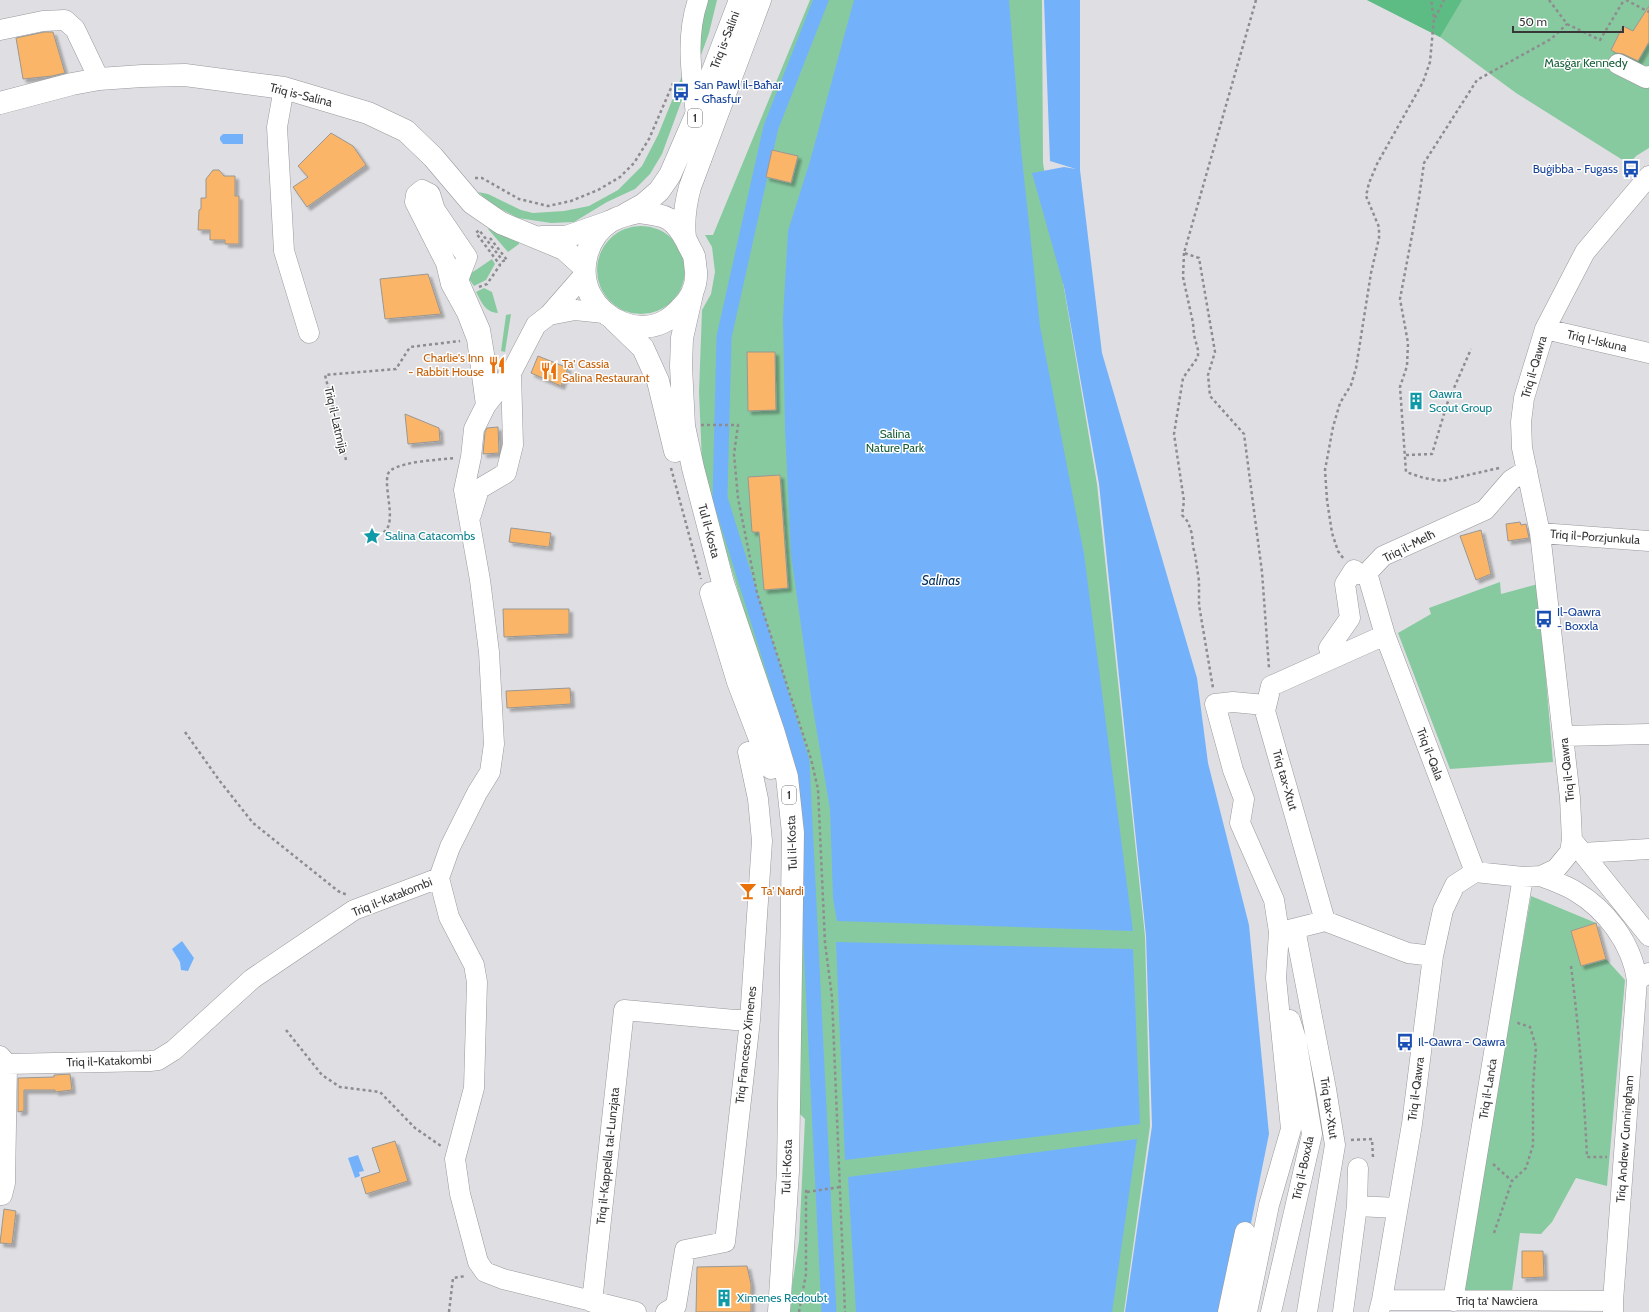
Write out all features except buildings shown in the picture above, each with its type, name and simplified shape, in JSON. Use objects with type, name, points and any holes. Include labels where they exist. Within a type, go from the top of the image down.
[{"type":"main road","name":"Triq is-Salini","points":[[615,219],[644,204],[659,191],[670,175],[696,115],[740,0]]},
{"type":"main road","name":"Triq is-Salini","points":[[685,238],[683,222],[685,203],[690,187],[760,0]]},
{"type":"main road","name":"Triq is-Salina","points":[[0,103],[72,84],[99,79],[142,76],[185,75],[284,88],[368,113],[406,131],[433,157],[472,203],[501,223],[564,249],[584,271]]},
{"type":"main road","points":[[0,87],[50,80],[72,84]]},
{"type":"main road","name":"1","points":[[639,212],[657,214],[674,222],[685,238],[694,257],[696,278],[692,294],[684,306],[666,321],[653,326],[640,327],[626,325],[609,316],[595,303],[589,292],[584,271],[588,249],[597,234],[615,219],[639,212]]},
{"type":"main road","name":"Triq is-Salina","points":[[535,237],[566,237],[615,219]]},
{"type":"main road","name":"Tul il-Kosta","points":[[692,294],[682,338],[681,366],[684,426],[693,468],[723,583],[773,730],[787,777],[793,833],[788,1171],[779,1312]]},
{"type":"main road","name":"Tul il-Kosta","points":[[609,316],[643,348],[658,381],[697,547],[738,682],[770,766],[778,794],[783,852],[778,1221],[770,1312]]},
{"type":"street","points":[[696,115],[690,57],[691,31],[698,0]]},
{"type":"street","points":[[0,30],[43,21],[66,20],[75,29],[99,79]]},
{"type":"street","points":[[1618,64],[1646,78],[1649,76]]},
{"type":"street","points":[[284,88],[278,127],[284,251],[309,333]]},
{"type":"street","name":"Triq il-Qawra","points":[[1532,877],[1556,869],[1570,852],[1577,847],[1570,798],[1540,533],[1519,475],[1522,448],[1521,422],[1524,398],[1545,329],[1585,252],[1649,176]]},
{"type":"street","points":[[422,190],[430,194],[435,210],[467,257],[458,280],[480,330],[492,398],[476,339],[467,313],[451,284],[446,263],[415,202],[416,195],[422,190]]},
{"type":"street","name":"Triq il-Katakombi","points":[[3,1060],[158,1060],[174,1050],[252,979],[354,910],[440,878],[450,847],[477,793],[490,772],[494,744],[490,652],[470,518],[464,490],[474,429],[492,398],[511,373],[536,324],[549,315],[584,271]]},
{"type":"street","name":"Triq il-Katakombi","points":[[549,315],[575,310],[609,316]]},
{"type":"street","name":"Triq l-Iskuna","points":[[1545,329],[1649,353]]},
{"type":"street","name":"Triq il-Katakombi","points":[[470,518],[478,489],[506,473],[513,445],[511,373]]},
{"type":"street","points":[[470,460],[480,473],[497,478]]},
{"type":"street","name":"Triq il-Melħ","points":[[1333,658],[1329,648],[1350,618],[1345,584],[1383,556],[1485,510],[1519,475]]},
{"type":"street","name":"Triq il-Porzjunkula","points":[[1540,533],[1649,541]]},
{"type":"street","points":[[1271,686],[1385,635],[1361,571]]},
{"type":"street","name":"Triq il-Qala","points":[[1385,635],[1475,872]]},
{"type":"street","name":"Triq tax-Xtut","points":[[1271,686],[1264,711],[1325,921]]},
{"type":"street","points":[[1265,706],[1233,702],[1215,704],[1233,770],[1244,799],[1240,822],[1287,931],[1325,921],[1408,953],[1433,956]]},
{"type":"street","points":[[1563,736],[1649,734]]},
{"type":"street","name":"Triq Francesco Ximenes","points":[[671,1309],[686,1250],[725,1242],[750,1020],[762,841],[758,800],[748,752]]},
{"type":"street","points":[[1577,847],[1649,849]]},
{"type":"street","points":[[1577,847],[1649,936]]},
{"type":"street","points":[[1475,872],[1532,877],[1575,891],[1594,904],[1608,918],[1622,939],[1643,977]]},
{"type":"street","name":"Triq il-Qawra","points":[[1382,1308],[1397,1208],[1412,1124],[1433,956],[1443,910],[1455,885],[1475,872]]},
{"type":"street","name":"Triq il-Lanċa","points":[[1454,1302],[1499,1017],[1532,877]]},
{"type":"street","points":[[440,878],[449,917],[474,965],[477,982],[474,1088],[455,1159],[460,1194],[478,1262],[485,1272],[503,1279],[636,1312]]},
{"type":"street","name":"Triq tax-Xtut","points":[[1287,931],[1326,1089],[1335,1145],[1307,1312]]},
{"type":"street","name":"Triq il-Boxxla","points":[[1247,1312],[1269,1205],[1291,1129],[1276,978],[1287,931]]},
{"type":"street","name":"Triq Andrew Cunningham","points":[[1613,1307],[1624,1158],[1643,977]]},
{"type":"street","name":"Triq il-Boxxla","points":[[1271,1312],[1312,1134],[1296,1039],[1276,978]]},
{"type":"street","name":"Triq il-Kappella tal-Lunzjata","points":[[592,1302],[624,1010],[750,1020]]},
{"type":"street","points":[[1,1197],[5,1183],[3,1060]]},
{"type":"street","points":[[1343,1312],[1357,1206],[1358,1168]]},
{"type":"street","points":[[1357,1206],[1397,1208]]},
{"type":"street","points":[[1228,1312],[1245,1232]]},
{"type":"street","name":"Triq ta‘ Nawċiera","points":[[1382,1308],[1454,1302],[1613,1307]]},
{"type":"path","points":[[1215,704],[1199,605],[1199,581],[1192,534],[1188,522],[1182,515],[1184,501],[1174,434],[1183,378],[1198,357],[1193,322],[1183,277],[1184,253],[1256,0]]},
{"type":"path","points":[[1361,571],[1347,564],[1338,550],[1332,533],[1327,500],[1325,470],[1333,427],[1340,403],[1351,385],[1356,368],[1371,273],[1380,238],[1379,227],[1366,196],[1369,183],[1377,164],[1423,82],[1430,62],[1434,18],[1431,0]]},
{"type":"path","points":[[1434,18],[1444,0]]},
{"type":"path","points":[[1549,0],[1567,24],[1600,40],[1625,0],[1631,1],[1649,12]]},
{"type":"path","points":[[1519,475],[1501,467],[1442,481],[1424,478],[1406,472],[1400,387],[1407,366],[1408,343],[1400,299],[1424,164],[1477,80],[1551,38],[1567,24]]},
{"type":"path","points":[[448,176],[482,178],[519,199],[548,206],[572,201],[598,190],[620,177],[634,163],[649,139],[675,79]]},
{"type":"path","points":[[477,288],[487,284],[500,265],[476,233],[479,230],[504,261],[507,260],[482,228]]},
{"type":"path","points":[[1184,253],[1199,258],[1215,352],[1208,374],[1210,396],[1244,434],[1262,572],[1271,686]]},
{"type":"path","name":"Triq il-Latmija","points":[[346,460],[326,375],[396,369],[410,347],[476,339]]},
{"type":"path","points":[[1406,455],[1432,454],[1447,404],[1471,349]]},
{"type":"path","points":[[705,425],[738,425]]},
{"type":"path","points":[[372,536],[384,531],[388,526],[390,503],[387,491],[387,475],[391,470],[424,461],[470,460]]},
{"type":"path","points":[[185,732],[219,780],[253,823],[338,891],[370,904]]},
{"type":"path","points":[[1571,966],[1578,1021],[1587,1157],[1624,1158]]},
{"type":"path","points":[[1494,1233],[1512,1181],[1526,1168],[1533,1145],[1533,1086],[1536,1047],[1530,1027],[1499,1017]]},
{"type":"path","points":[[286,1030],[322,1075],[340,1087],[380,1092],[415,1128],[443,1148],[455,1159]]},
{"type":"path","points":[[1478,1146],[1497,1169],[1512,1181]]},
{"type":"path","points":[[799,1312],[806,1274],[807,1192],[840,1187],[846,1312]]},
{"type":"path","points":[[449,1312],[453,1278],[485,1272]]},
{"type":"green space","points":[[705,0],[717,0],[709,33],[700,58],[700,19]]},
{"type":"green space","name":"Salina Nature Park","points":[[810,0],[1042,0],[1043,163],[1097,484],[1145,936],[1150,1126],[1124,1312],[788,1312],[799,1241],[805,1119],[800,1114],[792,769],[710,498],[702,463],[699,392],[702,310],[711,294],[715,272],[712,247],[705,235],[713,235]]},
{"type":"green space","name":"Masġar Kennedy","points":[[1367,0],[1649,0],[1649,148],[1636,156],[1629,164],[1516,93],[1440,37]]},
{"type":"green space","points":[[1367,0],[1462,0],[1440,37]]},
{"type":"green space","points":[[686,66],[687,86],[662,154],[650,174],[635,189],[607,202],[574,222],[551,223],[518,218],[491,204],[478,192],[488,194],[521,210],[533,213],[564,211],[589,206],[618,190],[642,166],[658,135]]},
{"type":"green space","points":[[641,226],[658,229],[672,239],[682,253],[685,270],[682,287],[672,301],[658,311],[641,314],[624,311],[610,301],[600,287],[597,270],[600,253],[610,239],[624,229]]},
{"type":"green space","points":[[491,227],[519,242],[519,244],[508,252],[488,229]]},
{"type":"green space","points":[[492,259],[495,264],[486,280],[474,286],[467,276]]},
{"type":"green space","points":[[484,288],[492,292],[498,313],[487,309],[480,300],[476,292]]},
{"type":"green space","points":[[511,314],[505,352],[501,351],[506,315]]},
{"type":"green space","points":[[1500,582],[1501,594],[1538,584],[1553,762],[1450,769],[1398,633],[1431,614],[1429,608]]},
{"type":"green space","points":[[1531,896],[1596,923],[1571,931],[1581,966],[1606,959],[1625,980],[1607,1186],[1576,1178],[1552,1222],[1541,1234],[1520,1233],[1512,1291],[1461,1292]]},
{"type":"water","name":"Salinas","points":[[854,0],[1009,0],[1021,149],[1040,326],[1084,554],[1133,931],[837,921],[833,898],[830,809],[812,703],[791,555],[785,429],[783,318],[788,231],[810,161]]},
{"type":"water","points":[[1044,0],[1080,0],[1080,170],[1102,353],[1197,678],[1208,763],[1249,925],[1269,1134],[1247,1243],[1221,1312],[1125,1312],[1152,1126],[1146,936],[1099,484],[1064,287],[1032,173],[1064,167],[1076,169],[1050,161]]},
{"type":"water","points":[[223,134],[243,134],[243,144],[223,144],[220,137]]},
{"type":"water","points":[[182,941],[194,958],[188,971],[181,970],[180,962],[172,949]]},
{"type":"water","points":[[836,942],[1133,949],[1140,1124],[845,1160]]},
{"type":"water","points":[[1137,1139],[1112,1312],[856,1312],[848,1177]]},
{"type":"water","points":[[358,1155],[364,1171],[359,1172],[360,1176],[355,1178],[348,1158]]},
{"type":"waterway","points":[[821,0],[771,127],[724,337],[720,498],[802,761],[829,1312]]},
{"type":"place","name":"San Pawl il-Baħar - Għasfur","points":[[681,92]]},
{"type":"place","name":"Buġibba - Fugass","points":[[1631,169]]},
{"type":"place","name":"Charlie's Inn - Rabbit House","points":[[497,365]]},
{"type":"place","name":"Ta' Cassia Salina Restaurant","points":[[549,371]]},
{"type":"place","name":"Qawra Scout Group","points":[[1416,401]]},
{"type":"place","name":"Salina Catacombs","points":[[372,536]]},
{"type":"place","name":"Il-Qawra - Boxxla","points":[[1544,619]]},
{"type":"place","name":"Ta' Nardi","points":[[748,891]]},
{"type":"place","name":"Il-Qawra - Qawra","points":[[1405,1042]]},
{"type":"place","name":"Ximenes Redoubt","points":[[724,1298]]}]
